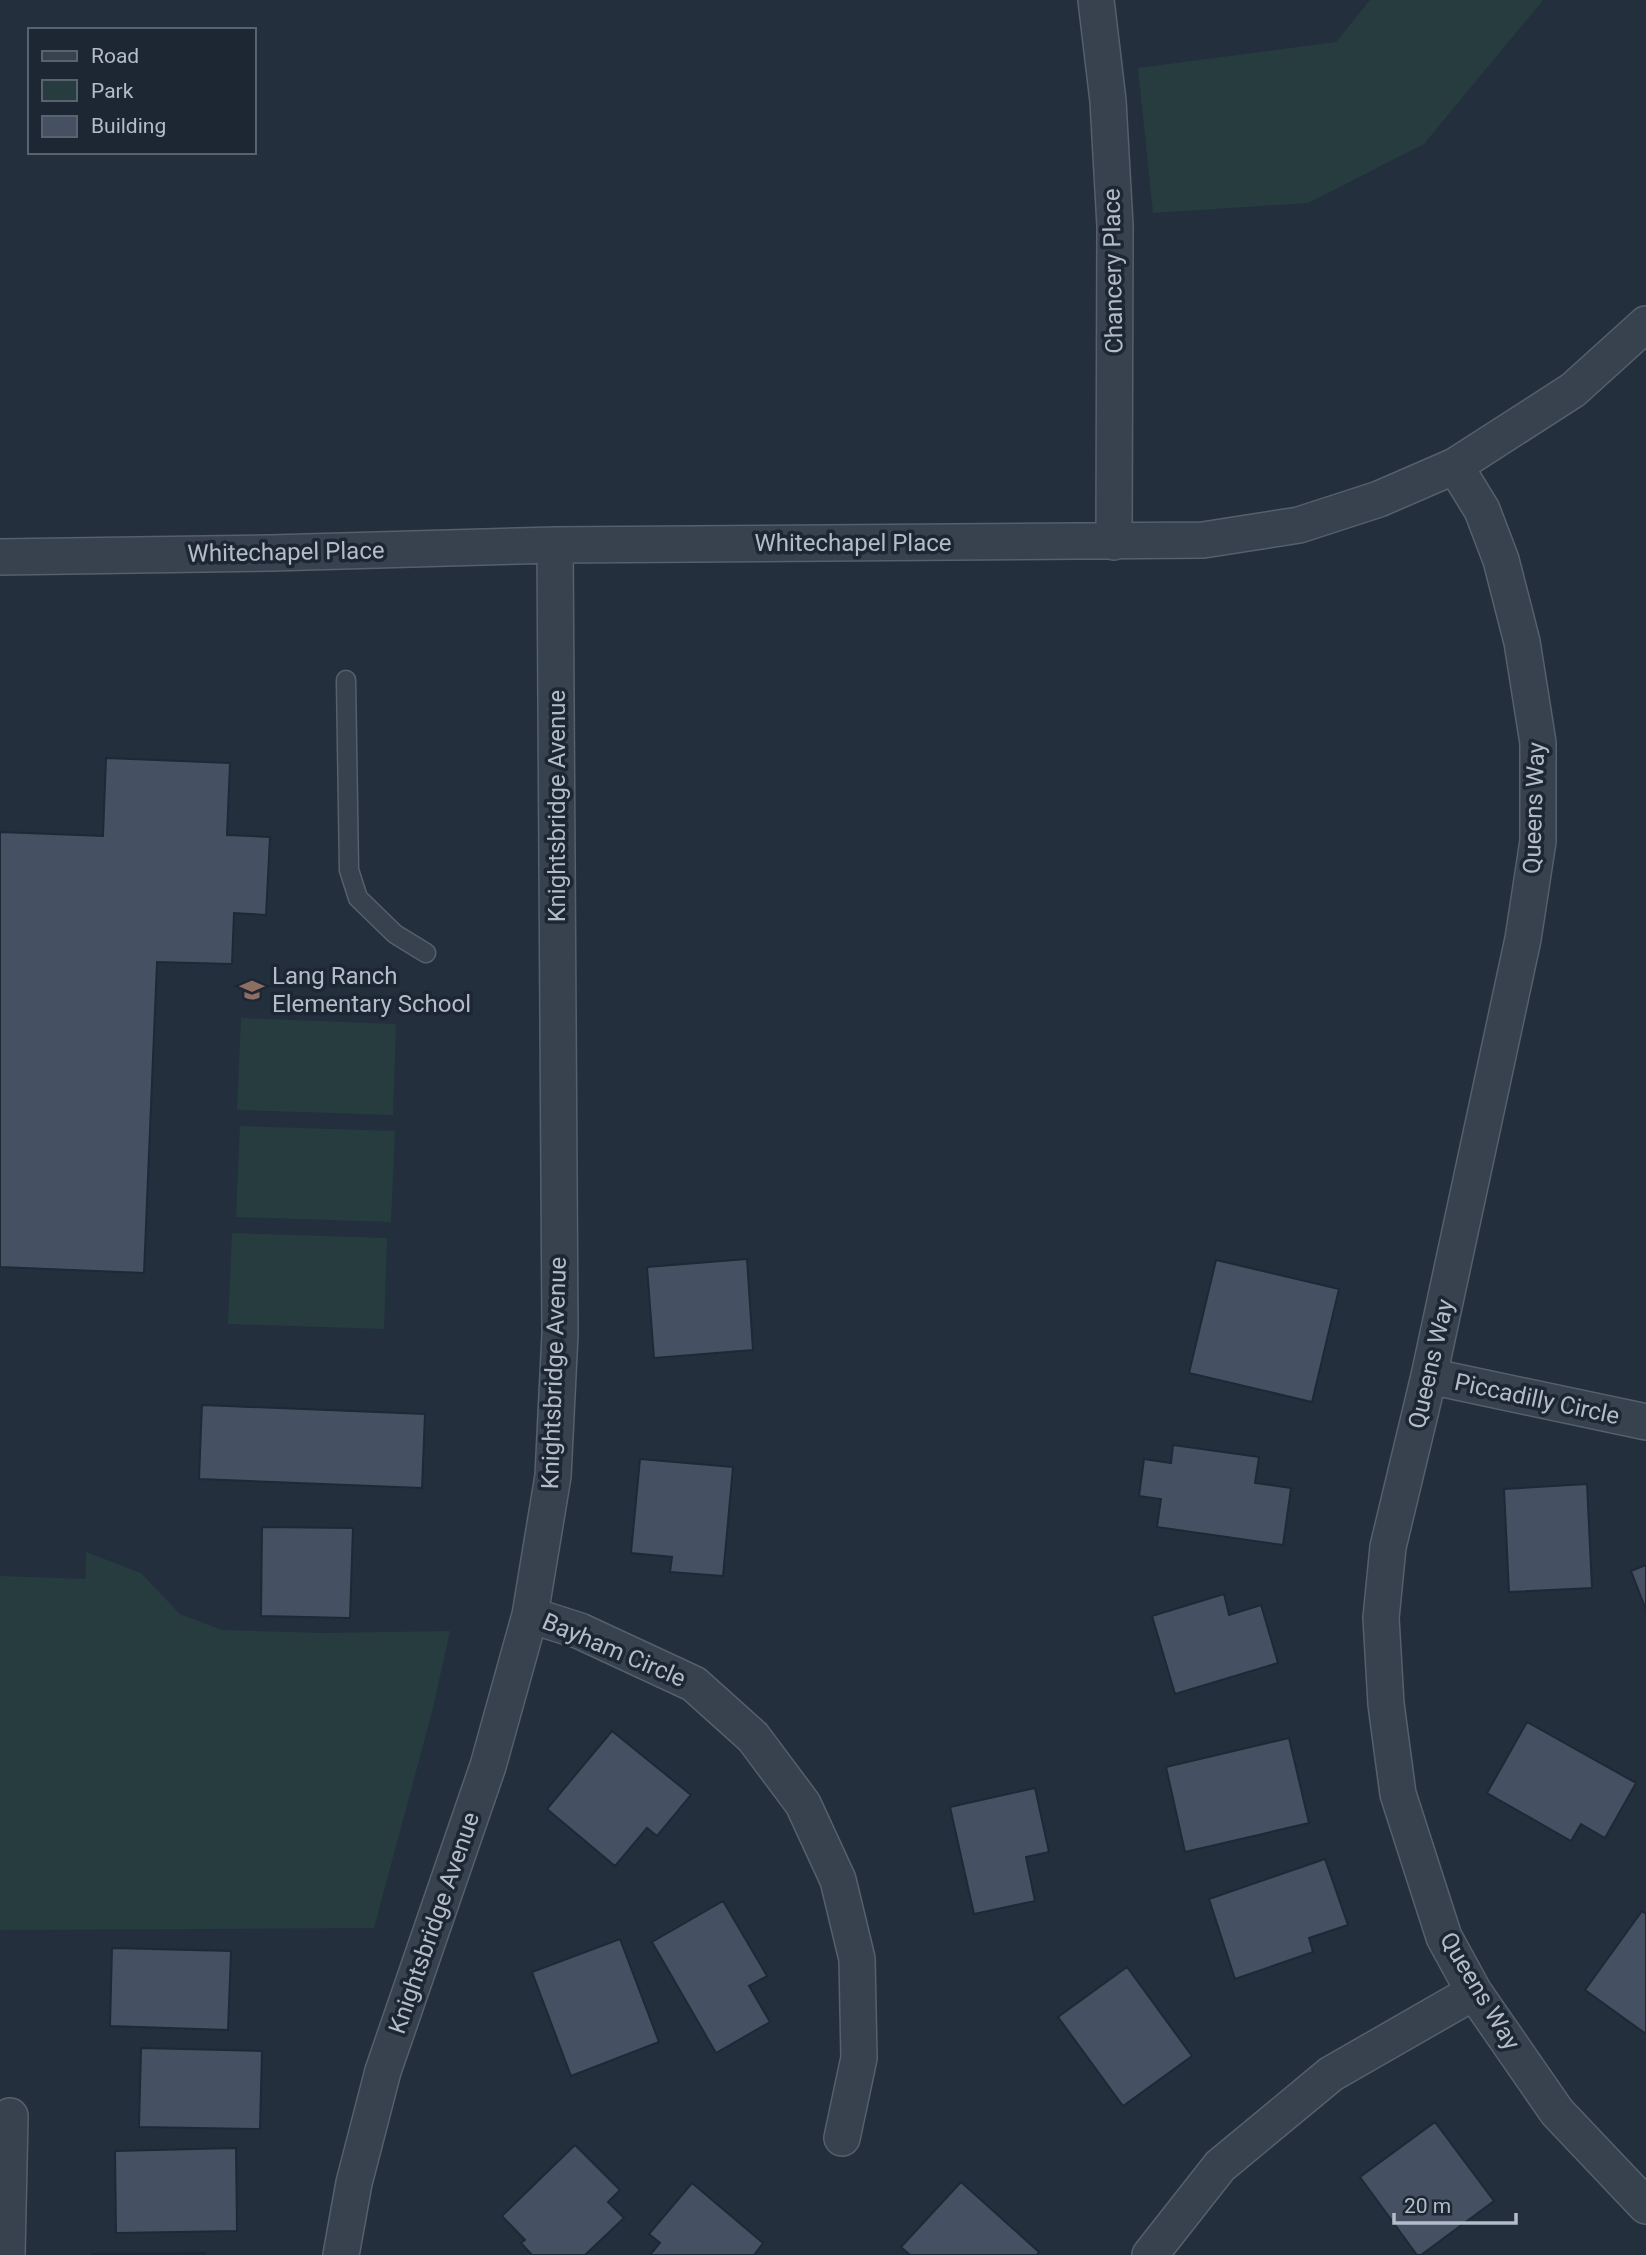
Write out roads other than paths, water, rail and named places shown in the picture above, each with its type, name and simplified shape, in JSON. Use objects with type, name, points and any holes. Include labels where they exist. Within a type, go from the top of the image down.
[{"type":"street","name":"Chancery Place","points":[[1096,0],[1108,101],[1115,226],[1114,542]]},
{"type":"street","name":"Whitechapel Place","points":[[0,556],[271,553],[555,545],[1203,540],[1299,526],[1378,499],[1455,466],[1573,390],[1646,324]]},
{"type":"street","name":"Queens Way","points":[[1455,466],[1482,510],[1501,560],[1522,642],[1538,743],[1538,841],[1523,939],[1429,1376],[1388,1547],[1381,1618],[1386,1704],[1398,1794],[1444,1937],[1474,1992],[1558,2112],[1646,2206]]},
{"type":"street","name":"Knightsbridge Avenue","points":[[341,2255],[354,2183],[383,2071],[488,1766],[530,1615],[554,1476],[560,1334],[555,545]]},
{"type":"street","name":"Piccadilly Circle","points":[[1429,1376],[1646,1422]]},
{"type":"street","name":"Bayham Circle","points":[[530,1615],[580,1631],[694,1684],[753,1737],[803,1804],[838,1880],[857,1959],[859,2058],[842,2138]]},
{"type":"street","points":[[1150,2255],[1220,2166],[1331,2074],[1474,1992]]},
{"type":"street","points":[[7,2255],[10,2116]]},
{"type":"lane","points":[[346,680],[349,870],[358,898],[395,934],[426,953]]},
{"type":"place","name":"Lang Ranch Elementary School","points":[[252,990]]}]
